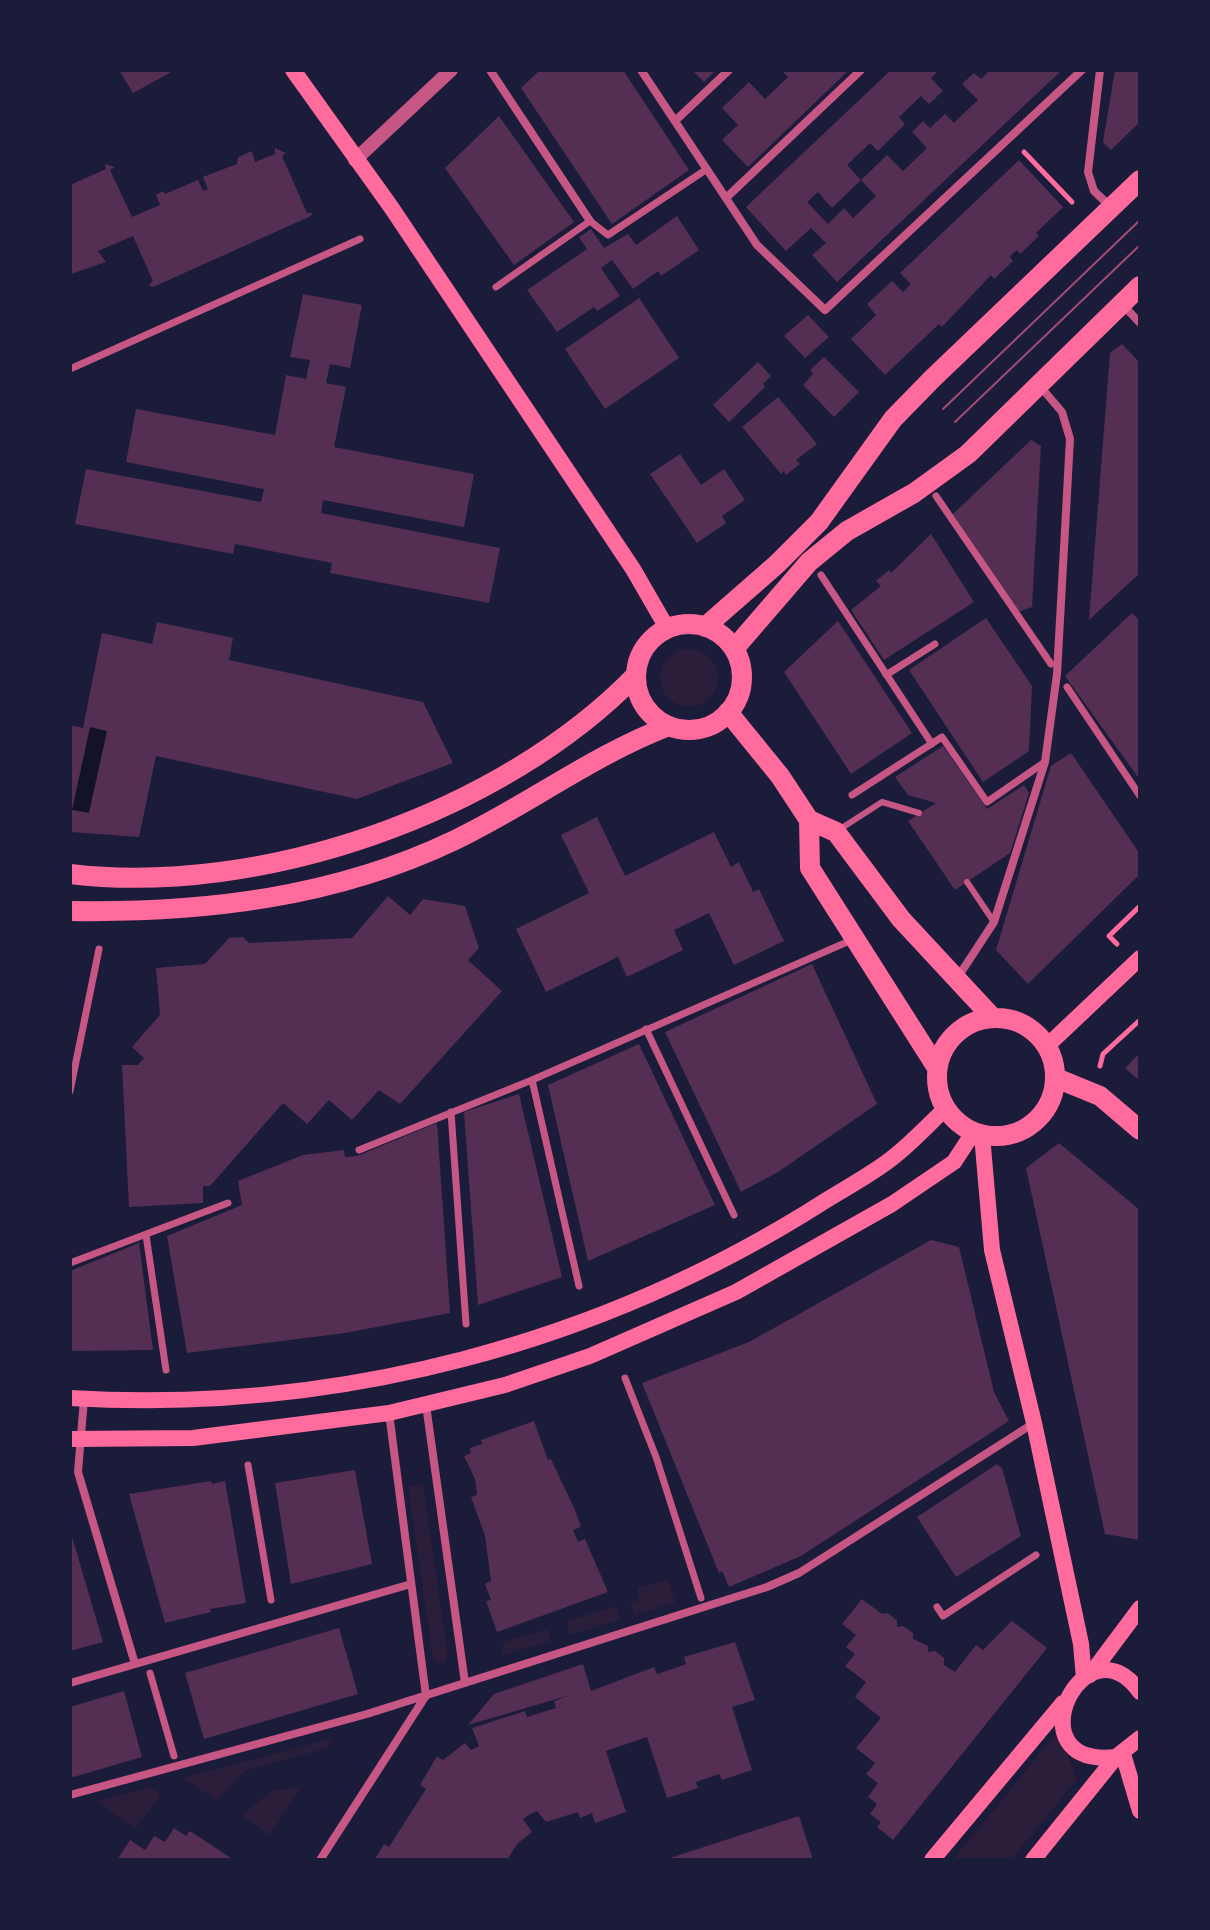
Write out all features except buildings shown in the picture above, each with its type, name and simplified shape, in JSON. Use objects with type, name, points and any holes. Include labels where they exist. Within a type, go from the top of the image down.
[{"type":"main road","points":[[293,70],[391,207],[628,562],[667,628]]},
{"type":"main road","points":[[705,627],[777,564],[819,522],[893,419],[1140,180]]},
{"type":"main road","points":[[734,649],[809,562],[847,531],[914,493],[968,454],[1140,286]]},
{"type":"main road","points":[[70,874],[105,879],[198,875],[287,859],[363,839],[444,805],[527,762],[606,706],[636,675],[644,649],[667,628],[688,624],[705,627],[721,635],[734,649],[742,679],[736,702],[728,712],[700,729],[669,726],[617,749],[454,840],[377,872],[319,889],[220,906],[138,912],[70,911]]},
{"type":"main road","points":[[636,675],[644,706],[669,726]]},
{"type":"main road","points":[[728,712],[780,776],[809,820],[810,868],[857,937],[937,1068]]},
{"type":"main road","points":[[809,820],[836,832],[901,919],[955,981],[992,1017]]},
{"type":"main road","points":[[1047,1046],[1140,958]]},
{"type":"main road","points":[[992,1017],[1024,1024],[1047,1046],[1056,1078],[1045,1111],[1033,1124],[1017,1133],[978,1134],[957,1123],[945,1109],[936,1083],[943,1049],[955,1033],[973,1022],[992,1017]]},
{"type":"main road","points":[[1056,1078],[1100,1096],[1140,1130]]},
{"type":"main road","points":[[77,1399],[188,1400],[328,1387],[463,1361],[538,1338],[640,1300],[725,1260],[887,1162],[945,1109]]},
{"type":"main road","points":[[76,1439],[193,1438],[389,1413],[590,1356],[736,1292],[892,1204],[954,1162],[978,1134]]},
{"type":"main road","points":[[978,1134],[992,1250],[1034,1423],[1087,1676]]},
{"type":"main road","points":[[932,1860],[1087,1676],[1140,1608]]},
{"type":"main road","points":[[1087,1676],[1116,1674],[1140,1692]]},
{"type":"main road","points":[[1064,1702],[1063,1728],[1069,1740],[1090,1756],[1120,1755]]},
{"type":"main road","points":[[1033,1860],[1120,1755],[1140,1738]]},
{"type":"main road","points":[[1120,1755],[1140,1811]]},
{"type":"street","points":[[355,160],[451,70]]},
{"type":"street","points":[[490,70],[590,221],[608,235],[707,169]]},
{"type":"street","points":[[641,70],[757,245],[825,310],[1082,70]]},
{"type":"street","points":[[675,121],[729,70]]},
{"type":"street","points":[[726,198],[861,70]]},
{"type":"street","points":[[1100,70],[1088,172],[1094,191],[1111,208]]},
{"type":"street","points":[[496,287],[590,221]]},
{"type":"street","points":[[70,369],[360,239]]},
{"type":"street","points":[[1122,304],[1140,323]]},
{"type":"street","points":[[955,981],[994,922],[1045,762],[1059,650],[1070,439],[1062,412],[1039,384]]},
{"type":"street","points":[[936,496],[1051,664]]},
{"type":"street","points":[[821,575],[932,744]]},
{"type":"street","points":[[886,675],[935,644]]},
{"type":"street","points":[[1067,687],[1140,796]]},
{"type":"street","points":[[852,795],[942,737],[987,802],[1045,762]]},
{"type":"street","points":[[359,1150],[532,1080],[857,937]]},
{"type":"street","points":[[70,1091],[99,949]]},
{"type":"street","points":[[646,1029],[734,1215]]},
{"type":"street","points":[[532,1080],[579,1286]]},
{"type":"street","points":[[451,1112],[466,1324]]},
{"type":"street","points":[[70,1263],[228,1203]]},
{"type":"street","points":[[146,1235],[166,1370]]},
{"type":"street","points":[[625,1378],[656,1457],[701,1598]]},
{"type":"street","points":[[77,1399],[78,1472],[135,1664]]},
{"type":"street","points":[[426,1405],[465,1683]]},
{"type":"street","points":[[320,1860],[426,1696],[389,1413]]},
{"type":"street","points":[[70,1795],[426,1696],[767,1587],[799,1573],[1034,1423]]},
{"type":"street","points":[[248,1465],[271,1600]]},
{"type":"street","points":[[937,1607],[943,1616],[1036,1555]]},
{"type":"street","points":[[70,1683],[411,1584]]},
{"type":"street","points":[[150,1673],[174,1756]]},
{"type":"lane","points":[[836,832],[882,802],[919,813]]},
{"type":"lane","points":[[967,882],[994,922]]},
{"type":"path","points":[[1021,148],[1081,212]]},
{"type":"path","points":[[1116,943],[1109,936],[1140,906]]},
{"type":"path","points":[[1107,1076],[1099,1062],[1103,1054],[1140,1020]]},
{"type":"shaded area","points":[[689,649],[710,657],[718,678],[710,699],[689,707],[668,699],[660,678],[668,657]]},
{"type":"shaded area","points":[[90,727],[107,731],[89,813],[72,810]]},
{"type":"shaded area","points":[[423,1484],[448,1657],[445,1663],[438,1664],[433,1658],[408,1487]]},
{"type":"shaded area","points":[[668,1579],[675,1603],[634,1615],[630,1603],[639,1600],[637,1588]]},
{"type":"shaded area","points":[[616,1606],[620,1620],[570,1635],[566,1622]]},
{"type":"shaded area","points":[[548,1629],[550,1641],[500,1656],[504,1642]]},
{"type":"shaded area","points":[[1059,1735],[1077,1779],[1011,1860],[953,1860],[1054,1736]]},
{"type":"shaded area","points":[[333,1738],[327,1748],[244,1771],[217,1801],[183,1778]]},
{"type":"shaded area","points":[[150,1787],[161,1795],[135,1829],[96,1801]]},
{"type":"shaded area","points":[[301,1787],[270,1835],[241,1816],[273,1790]]},
{"type":"tram line","points":[[943,409],[1140,220]]},
{"type":"tram line","points":[[955,422],[1140,245]]}]
